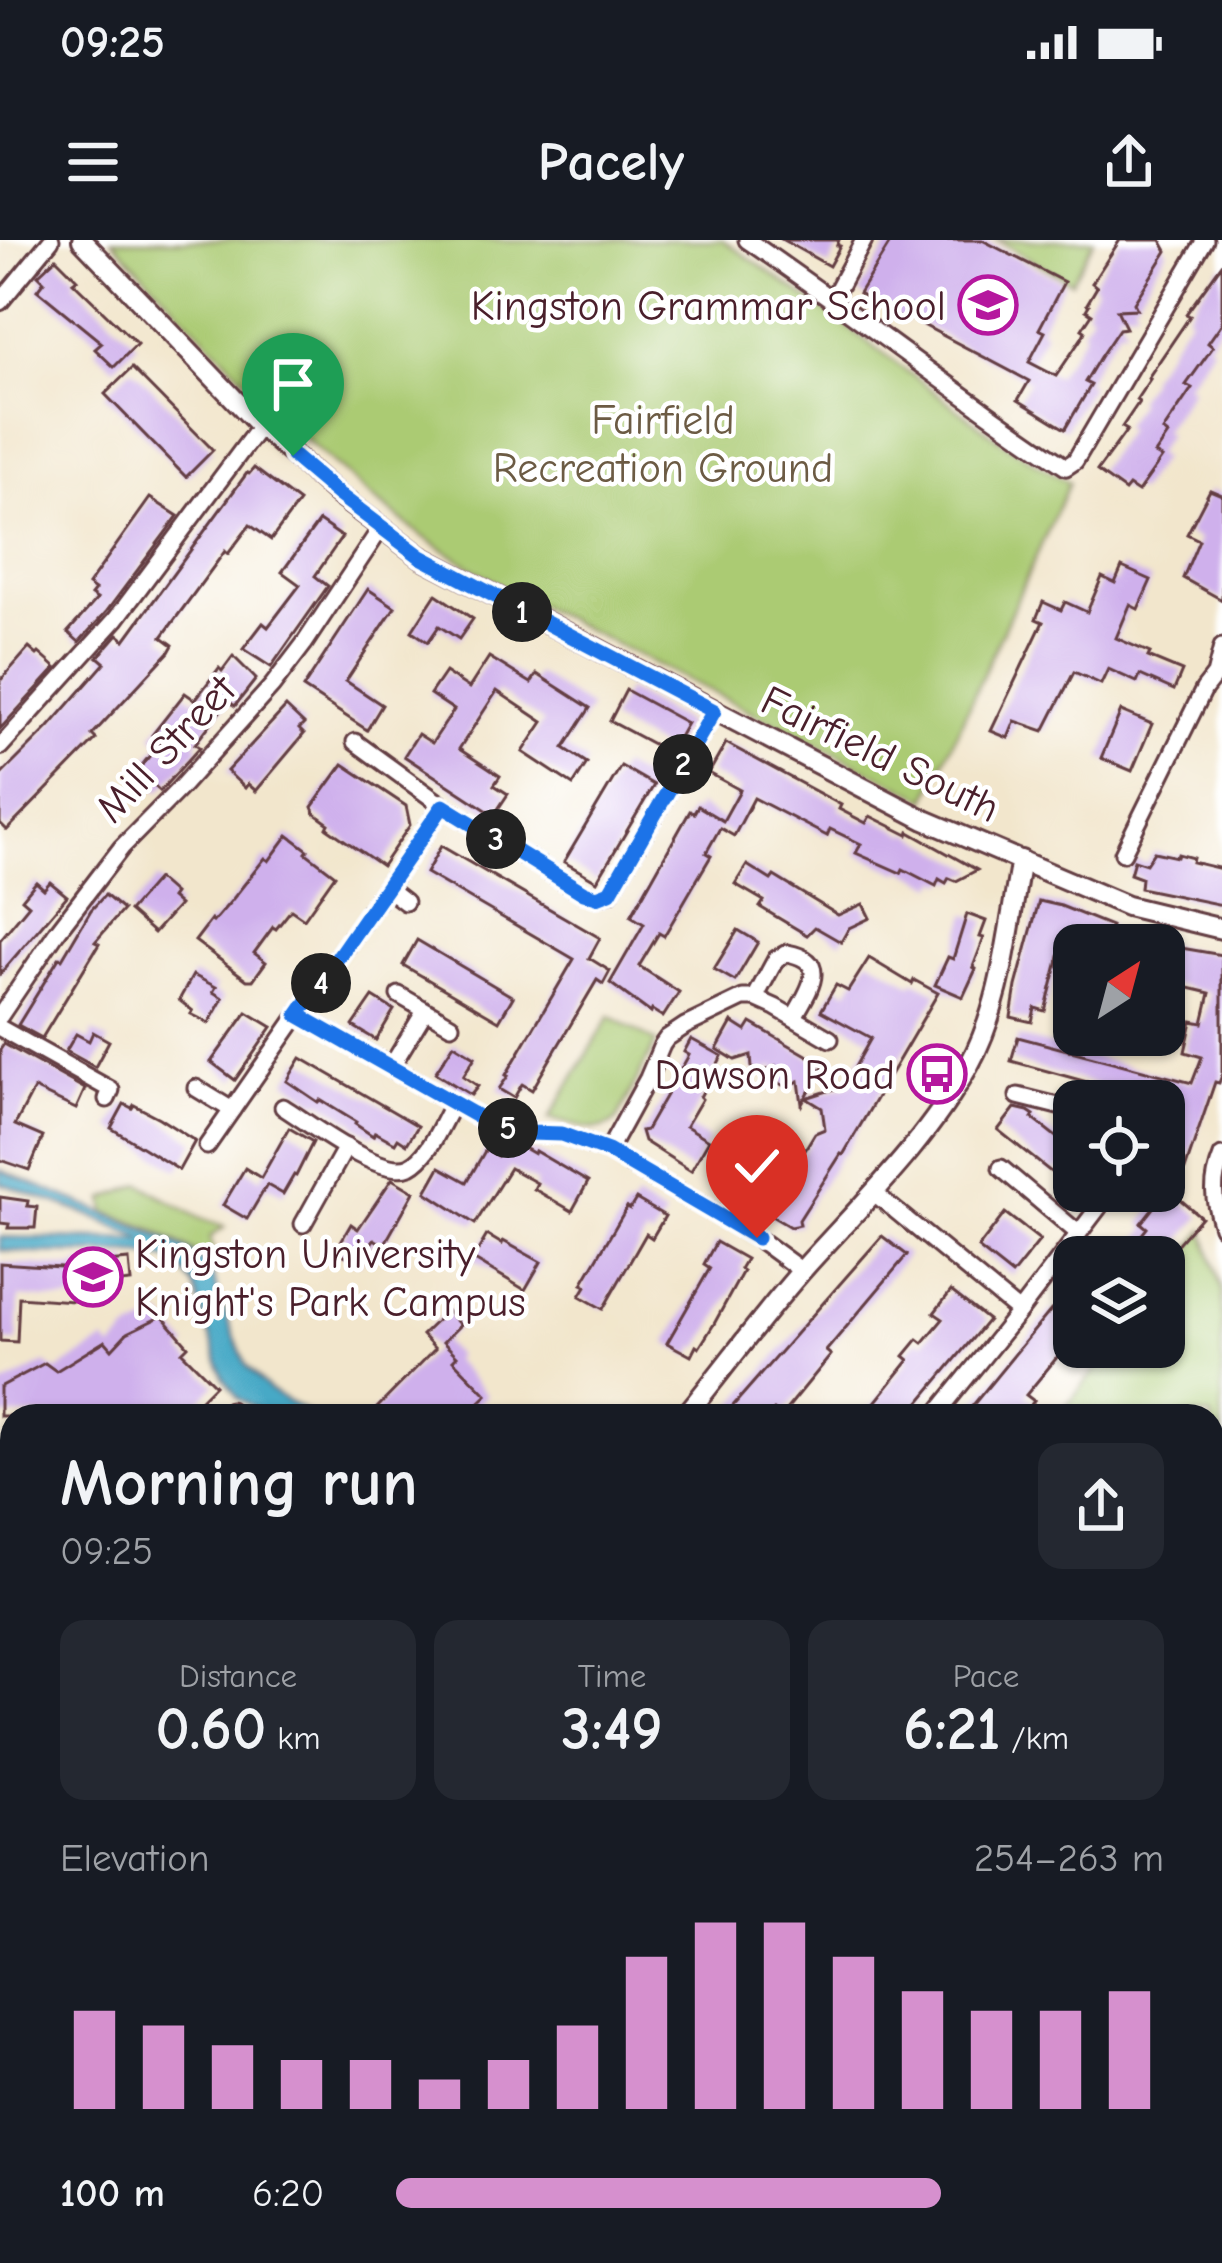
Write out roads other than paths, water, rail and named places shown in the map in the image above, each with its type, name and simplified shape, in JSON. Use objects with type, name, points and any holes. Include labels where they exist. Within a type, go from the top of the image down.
[{"type":"street","points":[[0,302],[51,240]]},
{"type":"street","name":"Fairfield South","points":[[82,240],[260,426],[421,557],[925,820],[1127,906],[1222,928]]},
{"type":"street","points":[[747,240],[1066,467],[1076,461],[1204,240]]},
{"type":"street","points":[[833,298],[864,240]]},
{"type":"street","points":[[0,747],[116,619],[260,426]]},
{"type":"street","name":"Mill Street","points":[[0,1016],[122,847],[283,672],[381,528]]},
{"type":"street","points":[[1123,853],[1166,760],[1204,689],[1218,673],[1222,647]]},
{"type":"street","points":[[355,742],[443,806],[597,897],[610,892],[714,711]]},
{"type":"street","points":[[207,1146],[443,806]]},
{"type":"street","points":[[696,1404],[802,1271],[931,1125],[969,1065],[988,1023],[1022,860]]},
{"type":"street","points":[[386,888],[405,902]]},
{"type":"street","points":[[755,998],[776,959],[787,953],[803,956],[812,965],[814,980],[794,1017]]},
{"type":"street","points":[[399,995],[451,1024]]},
{"type":"street","points":[[608,1151],[667,1038],[685,1026],[743,998],[755,998],[830,1040]]},
{"type":"street","points":[[391,1066],[425,1011]]},
{"type":"street","points":[[298,1015],[453,1104],[508,1128],[561,1134],[608,1151],[757,1238],[802,1271]]},
{"type":"street","points":[[0,1028],[111,1090],[107,1099]]},
{"type":"street","points":[[196,1088],[232,1110]]},
{"type":"street","points":[[1018,1096],[1053,1105]]},
{"type":"street","points":[[283,1107],[346,1147],[394,1169],[412,1165],[424,1154],[453,1104]]},
{"type":"street","points":[[302,1224],[346,1147]]},
{"type":"street","points":[[1222,1156],[1213,1183],[1222,1227]]},
{"type":"street","points":[[1001,1168],[1078,1233]]},
{"type":"street","points":[[873,1192],[1019,1312]]},
{"type":"street","points":[[945,1404],[1094,1212]]},
{"type":"water","points":[[0,1170],[188,1251],[213,1276],[246,1365],[269,1390],[293,1404],[248,1404],[238,1398],[223,1377],[194,1286],[167,1259],[0,1250],[0,1237],[144,1240],[0,1183]]},
{"type":"place","name":"Kingston Grammar School","points":[[988,305]]},
{"type":"place","name":"Dawson Road","points":[[937,1074]]},
{"type":"place","name":"Kingston University Knight's Park Campus","points":[[93,1277]]},
{"type":"park label","name":"Fairfield Recreation Ground","points":[[663,443]]}]
